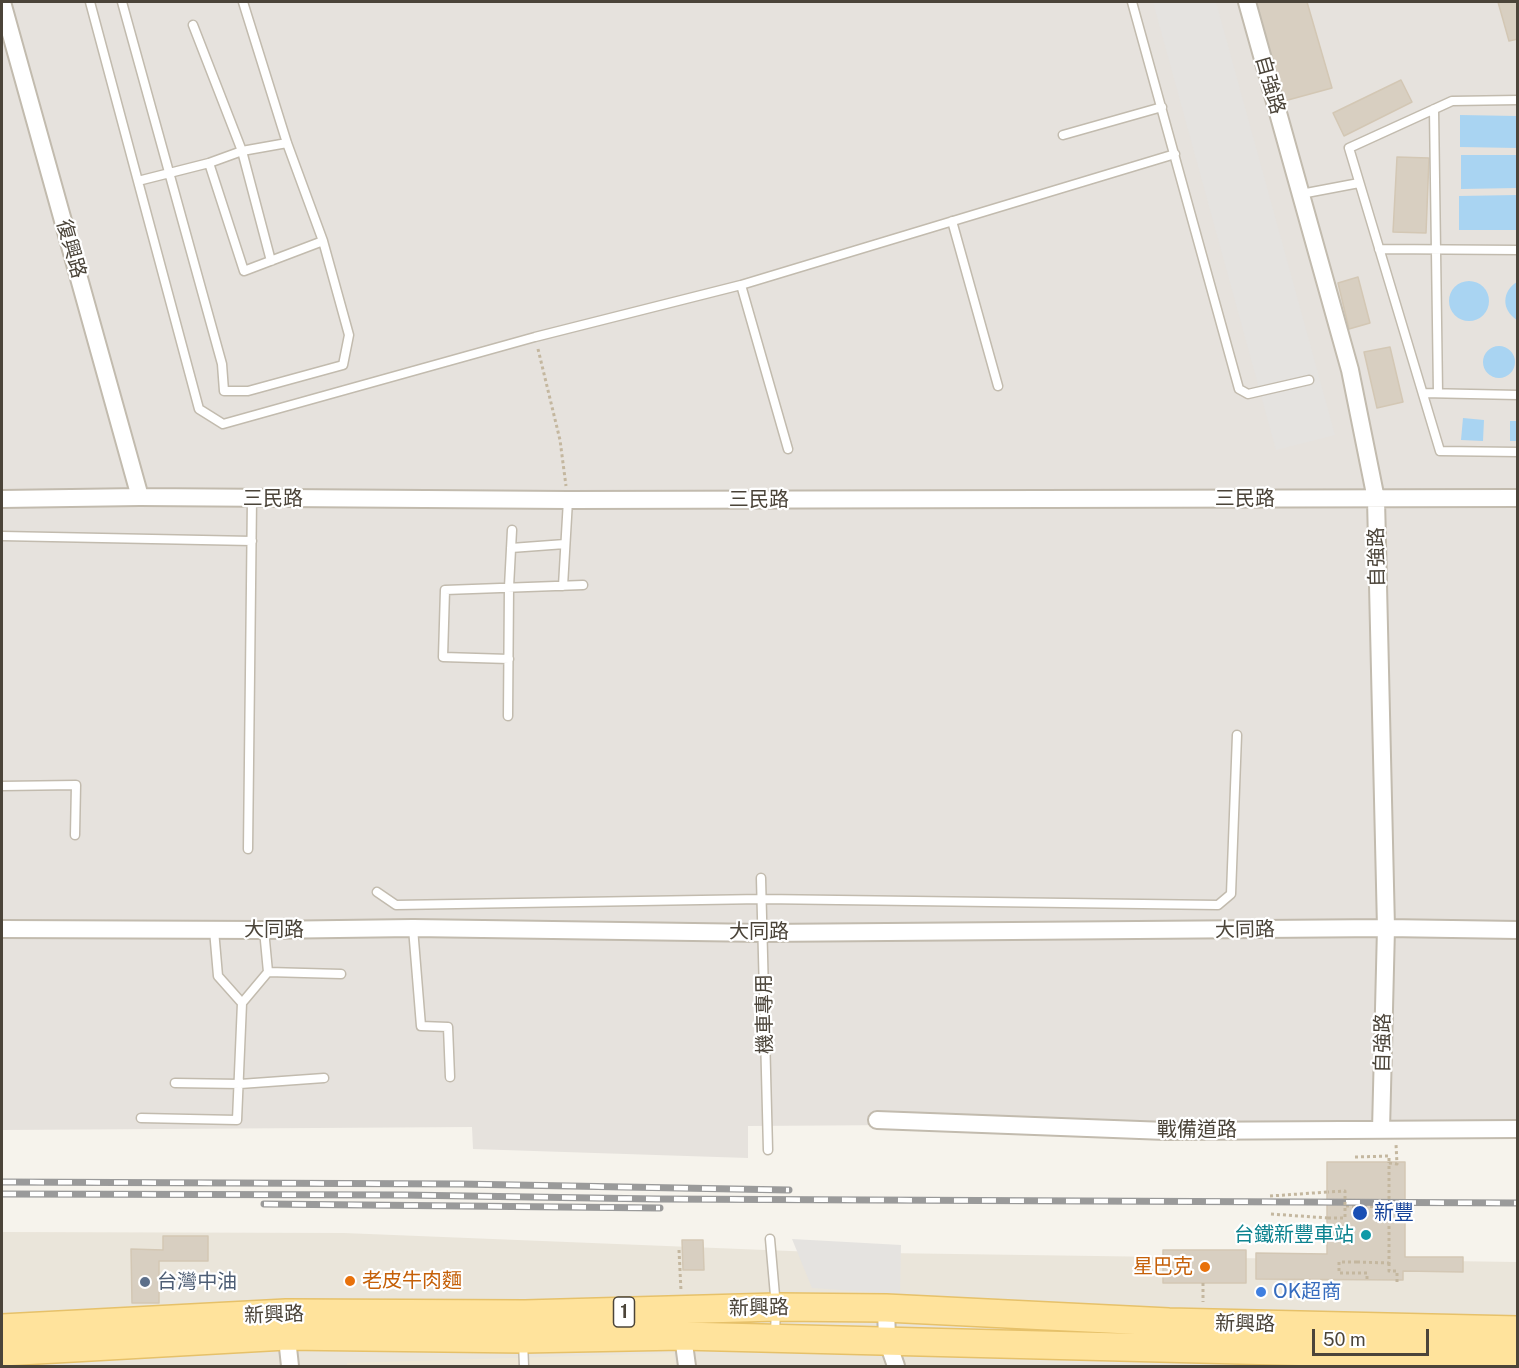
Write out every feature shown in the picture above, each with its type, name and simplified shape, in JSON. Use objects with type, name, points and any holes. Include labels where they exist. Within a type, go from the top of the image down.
[{"type":"main road","name":"新興路","points":[[2,1328],[286,1325],[524,1327],[682,1323],[776,1307],[886,1308],[1169,1322],[1518,1330]]},
{"type":"main road","name":"新興路","points":[[682,1323],[776,1340],[887,1340],[1245,1349],[1409,1361],[1518,1357]]},
{"type":"main road","name":"新興路","points":[[2,1352],[286,1325]]},
{"type":"street","name":"復興路","points":[[2,2],[140,497]]},
{"type":"street","name":"自強路","points":[[1247,2],[1350,370],[1376,499],[1386,928],[1381,1130]]},
{"type":"street","name":"三民路","points":[[2,499],[140,497],[568,500],[1518,498]]},
{"type":"street","name":"大同路","points":[[2,929],[413,928],[763,933],[1386,928],[1518,930]]},
{"type":"street","name":"戰備道路","points":[[877,1120],[1166,1131],[1518,1130]]},
{"type":"street","points":[[886,1308],[887,1340],[896,1366]]},
{"type":"street","points":[[682,1323],[687,1366]]},
{"type":"street","points":[[286,1325],[290,1366]]},
{"type":"lane","points":[[90,2],[199,409],[223,424],[535,337],[741,285],[1175,154]]},
{"type":"lane","points":[[122,2],[222,364],[224,391],[248,391],[343,365],[349,335],[323,241],[288,143],[243,2]]},
{"type":"lane","points":[[1132,2],[1239,389],[1248,394],[1309,380]]},
{"type":"lane","points":[[193,25],[242,151],[271,261]]},
{"type":"lane","points":[[1518,100],[1452,101],[1349,148],[1440,451],[1518,452]]},
{"type":"lane","points":[[1063,135],[1162,107]]},
{"type":"lane","points":[[1434,110],[1438,393]]},
{"type":"lane","points":[[138,181],[209,163],[242,151],[288,143]]},
{"type":"lane","points":[[209,163],[244,271],[323,241]]},
{"type":"lane","points":[[1301,194],[1359,183]]},
{"type":"lane","points":[[952,221],[998,386]]},
{"type":"lane","points":[[1379,249],[1518,250]]},
{"type":"lane","points":[[741,285],[788,449]]},
{"type":"lane","points":[[1423,393],[1518,395]]},
{"type":"lane","points":[[248,849],[252,498]]},
{"type":"lane","points":[[563,586],[568,500]]},
{"type":"lane","points":[[508,716],[512,530]]},
{"type":"lane","points":[[2,536],[252,541]]},
{"type":"lane","points":[[511,548],[565,544]]},
{"type":"lane","points":[[509,659],[443,657],[445,591],[584,585]]},
{"type":"lane","points":[[376,892],[396,905],[762,899],[1218,905],[1231,894],[1237,735]]},
{"type":"lane","points":[[2,786],[76,786],[75,835]]},
{"type":"lane","name":"機車專用","points":[[761,878],[768,1150]]},
{"type":"lane","points":[[413,928],[421,1026],[448,1027],[450,1077]]},
{"type":"lane","points":[[214,930],[218,976],[242,1003]]},
{"type":"lane","points":[[141,1118],[237,1120],[242,1003],[268,972],[264,930]]},
{"type":"lane","points":[[268,972],[340,974]]},
{"type":"lane","points":[[175,1083],[240,1084],[324,1078]]},
{"type":"lane","points":[[770,1239],[776,1307],[776,1340]]},
{"type":"lane","points":[[524,1327],[524,1366]]},
{"type":"path","points":[[535,337],[560,440],[568,500]]},
{"type":"path","points":[[1355,1157],[1389,1156],[1389,1271],[1397,1271],[1397,1282]]},
{"type":"path","points":[[1389,1163],[1397,1164],[1398,1157]]},
{"type":"path","points":[[1270,1196],[1345,1191],[1346,1206],[1345,1218],[1271,1214]]},
{"type":"path","points":[[1346,1206],[1389,1207]]},
{"type":"path","points":[[679,1250],[682,1323]]},
{"type":"path","points":[[1367,1281],[1367,1273],[1339,1273],[1339,1262],[1389,1263]]},
{"type":"path","points":[[1203,1283],[1203,1307]]},
{"type":"shaded area","points":[[2,2],[1517,2],[1517,1121],[748,1126],[748,1158],[473,1149],[472,1127],[2,1130]]},
{"type":"shaded area","points":[[1153,2],[1216,2],[1335,435],[1276,450]]},
{"type":"shaded area","points":[[2,1232],[344,1233],[815,1252],[1517,1262],[1517,1366],[2,1366]]},
{"type":"shaded area","points":[[792,1239],[901,1245],[900,1294],[812,1288]]},
{"type":"shaded area","points":[[674,1353],[676,1366],[347,1366],[347,1363]]},
{"type":"water","points":[[1460,115],[1517,116],[1517,148],[1460,147]]},
{"type":"water","points":[[1461,155],[1517,155],[1517,188],[1461,189]]},
{"type":"water","points":[[1517,195],[1517,230],[1459,230],[1459,196]]},
{"type":"water","points":[[1469,281],[1483,287],[1489,301],[1483,315],[1469,321],[1455,315],[1449,301],[1455,287]]},
{"type":"water","points":[[1517,282],[1517,320],[1508,311],[1505,301],[1508,290]]},
{"type":"water","points":[[1499,346],[1510,351],[1515,362],[1510,373],[1499,378],[1488,373],[1483,362],[1488,351]]},
{"type":"water","points":[[1463,418],[1484,420],[1483,441],[1461,440]]},
{"type":"water","points":[[1510,421],[1517,421],[1517,441],[1510,441]]},
{"type":"building","points":[[1249,2],[1307,2],[1332,88],[1277,103]]},
{"type":"building","points":[[1498,2],[1518,2],[1518,39],[1509,41]]},
{"type":"building","points":[[1401,80],[1412,102],[1344,136],[1333,113]]},
{"type":"building","points":[[1397,157],[1429,158],[1426,233],[1393,232]]},
{"type":"building","points":[[1358,277],[1370,323],[1349,329],[1338,283]]},
{"type":"building","points":[[1390,347],[1403,402],[1377,408],[1364,352]]},
{"type":"building","name":"台鐵新豐車站","points":[[1327,1162],[1405,1162],[1405,1257],[1463,1257],[1463,1272],[1403,1271],[1403,1280],[1256,1279],[1256,1253],[1327,1254]]},
{"type":"building","name":"台灣中油","points":[[163,1236],[208,1236],[208,1261],[159,1261],[159,1303],[132,1303],[131,1249],[163,1250]]},
{"type":"building","points":[[682,1240],[703,1240],[704,1270],[683,1270]]},
{"type":"building","name":"星巴克","points":[[1163,1250],[1246,1250],[1246,1283],[1163,1283]]},
{"type":"railway","points":[[2,1182],[460,1184],[789,1190]]},
{"type":"railway","points":[[2,1194],[1518,1203]]},
{"type":"railway","points":[[264,1204],[660,1208]]},
{"type":"place","name":"新豐","points":[[1360,1213]]},
{"type":"place","name":"台鐵新豐車站","points":[[1366,1235]]},
{"type":"place","name":"星巴克","points":[[1205,1267]]},
{"type":"place","name":"老皮牛肉麵","points":[[350,1281]]},
{"type":"place","name":"台灣中油","points":[[145,1282]]},
{"type":"place","name":"OK超商","points":[[1261,1292]]}]
